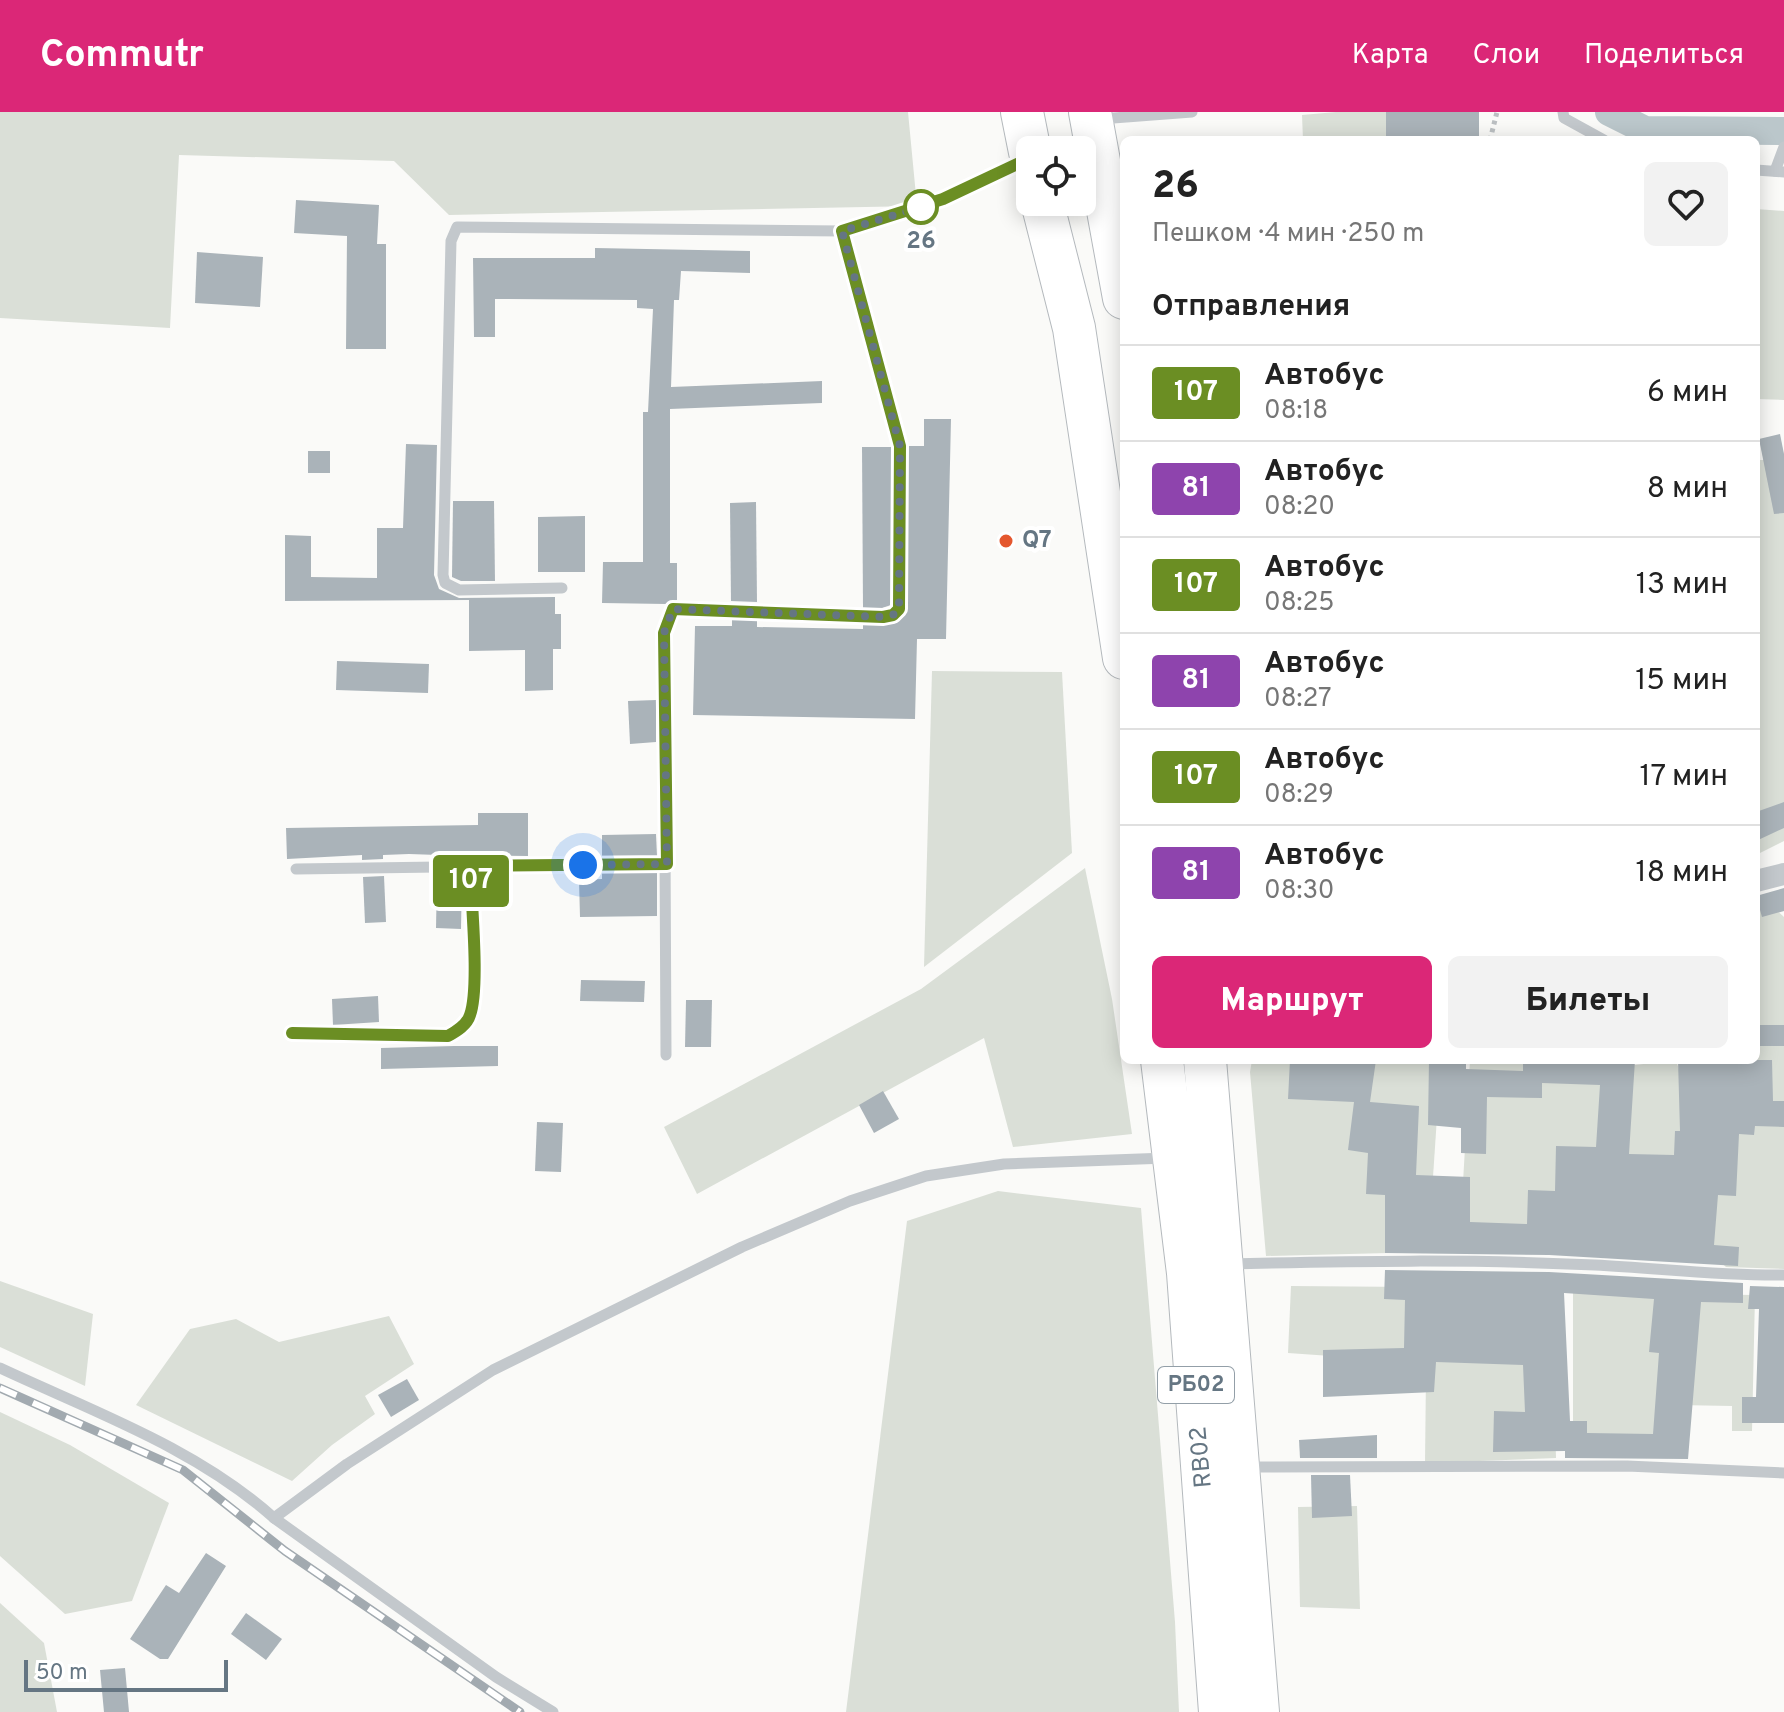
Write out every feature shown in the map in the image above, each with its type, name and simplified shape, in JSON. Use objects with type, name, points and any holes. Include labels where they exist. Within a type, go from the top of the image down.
[{"type":"highway","points":[[1022,112],[1026,136]]},
{"type":"highway","points":[[1091,116],[1120,276]]},
{"type":"highway","points":[[1046,216],[1074,328],[1120,632]]},
{"type":"highway","name":"RB02","points":[[1162,1064],[1188,1273],[1220,1712]]},
{"type":"highway","name":"RB02","points":[[1205,1064],[1258,1712]]},
{"type":"street","points":[[1760,880],[1784,874]]},
{"type":"lane","points":[[1091,116],[1192,112]]},
{"type":"lane","points":[[1561,114],[1597,136]]},
{"type":"lane","points":[[1779,172],[1783,148]]},
{"type":"lane","points":[[562,588],[459,590],[445,583],[451,241],[457,227],[842,231],[943,199],[1016,162]]},
{"type":"lane","points":[[666,1055],[664,633],[673,609],[883,617],[893,615],[899,609],[900,446],[842,231]]},
{"type":"lane","points":[[296,869],[667,864]]},
{"type":"lane","points":[[292,1033],[448,1036],[459,1030],[470,1017],[473,996],[470,866]]},
{"type":"lane","points":[[274,1518],[347,1464],[493,1370],[742,1247],[850,1201],[926,1176],[1004,1164],[1172,1158]]},
{"type":"lane","points":[[1223,1264],[1486,1262],[1595,1265],[1725,1276],[1784,1275]]},
{"type":"lane","points":[[0,1368],[181,1452],[242,1489],[274,1518],[496,1677],[553,1712]]},
{"type":"lane","points":[[1237,1467],[1627,1466],[1784,1473]]},
{"type":"path","points":[[1491,136],[1497,112]]},
{"type":"shaded area","points":[[0,112],[908,112],[917,206],[449,215],[394,161],[179,155],[170,328],[0,318]]},
{"type":"shaded area","points":[[1463,112],[1466,136],[1303,136],[1302,115]]},
{"type":"shaded area","points":[[1760,209],[1784,211],[1784,400],[1760,399]]},
{"type":"shaded area","points":[[1760,460],[1784,460],[1784,841],[1760,853]]},
{"type":"shaded area","points":[[932,671],[1062,672],[1072,853],[924,967]]},
{"type":"shaded area","points":[[1085,868],[1112,999],[1132,1134],[1013,1147],[984,1038],[697,1194],[664,1127],[921,989]]},
{"type":"shaded area","points":[[1768,902],[1784,917],[1784,1034],[1760,1031],[1760,903]]},
{"type":"shaded area","points":[[1760,1042],[1784,1045],[1784,1110],[1724,1064],[1760,1064]]},
{"type":"shaded area","points":[[1251,1064],[1437,1064],[1440,1072],[1428,1252],[1266,1256]]},
{"type":"shaded area","points":[[1470,1064],[1562,1064],[1562,1074],[1643,1064],[1677,1064],[1693,1116],[1667,1230],[1460,1235]]},
{"type":"shaded area","points":[[1722,1121],[1784,1122],[1784,1269],[1726,1267],[1703,1247]]},
{"type":"shaded area","points":[[998,1191],[1141,1208],[1175,1622],[1179,1712],[846,1712],[907,1221]]},
{"type":"shaded area","points":[[0,1281],[93,1314],[85,1386],[0,1347]]},
{"type":"shaded area","points":[[1427,1285],[1551,1291],[1556,1458],[1425,1463]]},
{"type":"shaded area","points":[[1573,1285],[1664,1296],[1660,1449],[1573,1446]]},
{"type":"shaded area","points":[[1291,1286],[1412,1287],[1416,1362],[1288,1353]]},
{"type":"shaded area","points":[[1680,1294],[1755,1295],[1752,1431],[1732,1431],[1732,1406],[1678,1405]]},
{"type":"shaded area","points":[[389,1316],[414,1364],[365,1396],[375,1414],[332,1445],[292,1481],[136,1405],[190,1329],[236,1319],[279,1342]]},
{"type":"shaded area","points":[[0,1412],[70,1445],[169,1503],[132,1601],[65,1614],[0,1556]]},
{"type":"shaded area","points":[[1357,1506],[1360,1609],[1300,1607],[1298,1507]]},
{"type":"shaded area","points":[[0,1603],[44,1643],[57,1712],[0,1712]]},
{"type":"building","points":[[1386,112],[1479,112],[1479,136],[1386,136]]},
{"type":"building","points":[[296,200],[379,205],[377,244],[386,244],[386,349],[346,349],[347,236],[294,233]]},
{"type":"building","points":[[595,248],[750,251],[750,273],[681,271],[679,300],[674,300],[671,387],[822,381],[822,403],[670,409],[670,563],[677,563],[677,600],[666,604],[602,603],[603,562],[643,562],[643,412],[648,412],[653,309],[637,308],[637,300],[495,299],[495,337],[474,337],[473,258],[595,258]]},
{"type":"building","points":[[197,252],[263,257],[260,307],[195,303]]},
{"type":"building","points":[[924,419],[951,419],[946,639],[917,639],[915,719],[693,715],[695,626],[732,626],[732,618],[757,619],[757,627],[863,629],[863,625],[895,623],[905,615],[908,446],[924,446]]},
{"type":"building","points":[[1780,434],[1784,454],[1784,513],[1774,514],[1760,439]]},
{"type":"building","points":[[406,444],[437,445],[434,575],[439,589],[459,598],[555,597],[555,614],[561,614],[561,649],[553,649],[553,690],[525,691],[525,650],[469,651],[469,600],[285,601],[285,535],[311,536],[311,577],[377,578],[377,528],[403,528]]},
{"type":"building","points":[[862,447],[892,447],[891,605],[882,608],[863,608]]},
{"type":"building","points":[[308,451],[330,451],[330,473],[308,473]]},
{"type":"building","points":[[453,501],[494,501],[495,581],[461,581],[452,577]]},
{"type":"building","points":[[756,502],[757,602],[731,601],[730,503]]},
{"type":"building","points":[[585,516],[585,572],[538,572],[538,517]]},
{"type":"building","points":[[337,661],[429,664],[428,693],[336,690]]},
{"type":"building","points":[[656,700],[656,742],[630,744],[628,701]]},
{"type":"building","points":[[1784,802],[1784,828],[1760,839],[1760,811]]},
{"type":"building","points":[[478,813],[528,813],[528,856],[462,855],[462,858],[438,859],[438,855],[409,854],[362,860],[362,855],[287,859],[286,828],[478,825]]},
{"type":"building","points":[[656,834],[657,856],[602,856],[602,835]]},
{"type":"building","points":[[602,873],[657,873],[657,916],[580,917],[579,880],[602,879]]},
{"type":"building","points":[[462,875],[461,929],[436,928],[437,876]]},
{"type":"building","points":[[384,876],[386,922],[365,923],[363,877]]},
{"type":"building","points":[[1784,888],[1784,911],[1762,917],[1760,895]]},
{"type":"building","points":[[581,980],[645,981],[644,1002],[580,1001]]},
{"type":"building","points":[[378,996],[379,1022],[333,1025],[332,999]]},
{"type":"building","points":[[686,1000],[712,1000],[711,1047],[685,1047]]},
{"type":"building","points":[[1760,1025],[1784,1025],[1784,1046],[1760,1046]]},
{"type":"building","points":[[498,1046],[498,1066],[381,1069],[381,1048]]},
{"type":"building","points":[[1760,1060],[1772,1060],[1773,1101],[1784,1101],[1784,1127],[1755,1126],[1754,1135],[1739,1134],[1736,1196],[1718,1195],[1714,1245],[1739,1247],[1738,1266],[1549,1255],[1385,1253],[1385,1195],[1366,1194],[1368,1153],[1348,1150],[1354,1102],[1288,1099],[1290,1064],[1375,1064],[1370,1102],[1419,1106],[1416,1175],[1470,1177],[1470,1222],[1527,1224],[1528,1190],[1555,1191],[1556,1146],[1596,1147],[1600,1085],[1542,1083],[1542,1098],[1487,1097],[1486,1154],[1461,1153],[1461,1128],[1428,1125],[1429,1064],[1466,1064],[1466,1069],[1523,1071],[1523,1064],[1635,1064],[1629,1154],[1674,1155],[1675,1131],[1680,1131],[1678,1064],[1760,1064]]},
{"type":"building","points":[[883,1091],[899,1119],[874,1133],[859,1105]]},
{"type":"building","points":[[537,1122],[563,1123],[561,1172],[535,1171]]},
{"type":"building","points":[[1385,1270],[1549,1272],[1743,1283],[1743,1303],[1701,1302],[1688,1459],[1565,1458],[1565,1451],[1493,1452],[1494,1411],[1525,1412],[1523,1365],[1436,1362],[1434,1392],[1323,1397],[1323,1350],[1404,1348],[1405,1300],[1384,1299]],"holes":[[[1564,1293],[1654,1299],[1649,1352],[1659,1353],[1653,1434],[1587,1433],[1587,1421],[1570,1421]]]},
{"type":"building","points":[[1750,1286],[1784,1287],[1784,1423],[1742,1423],[1742,1397],[1756,1397],[1759,1309],[1748,1309]]},
{"type":"building","points":[[407,1379],[419,1400],[391,1417],[378,1395]]},
{"type":"building","points":[[1377,1435],[1377,1458],[1300,1458],[1299,1440]]},
{"type":"building","points":[[1311,1475],[1350,1475],[1352,1516],[1312,1518]]},
{"type":"building","points":[[206,1553],[226,1566],[168,1659],[160,1659],[130,1639],[166,1585],[179,1593]]},
{"type":"building","points":[[246,1613],[282,1639],[266,1660],[231,1634]]},
{"type":"building","points":[[125,1668],[129,1712],[104,1712],[100,1670]]},
{"type":"waterway","points":[[1609,112],[1645,130],[1784,131]]},
{"type":"railway","points":[[0,1388],[183,1470],[285,1551],[520,1712]]},
{"type":"bus line","name":"107","points":[[292,1033],[448,1036],[459,1030],[470,1017],[473,996],[470,866],[667,864],[664,633],[665,623],[673,609],[883,617],[893,615],[899,609],[902,595],[900,446],[842,231],[943,199],[1016,165]]},
{"type":"place","name":"26","points":[[921,207]]},
{"type":"place","name":"Q7","points":[[1006,541]]},
{"type":"route","points":[[583,865],[667,864],[664,633],[665,623],[673,609],[883,617],[893,615],[899,609],[902,595],[900,446],[842,231],[921,207]]}]
